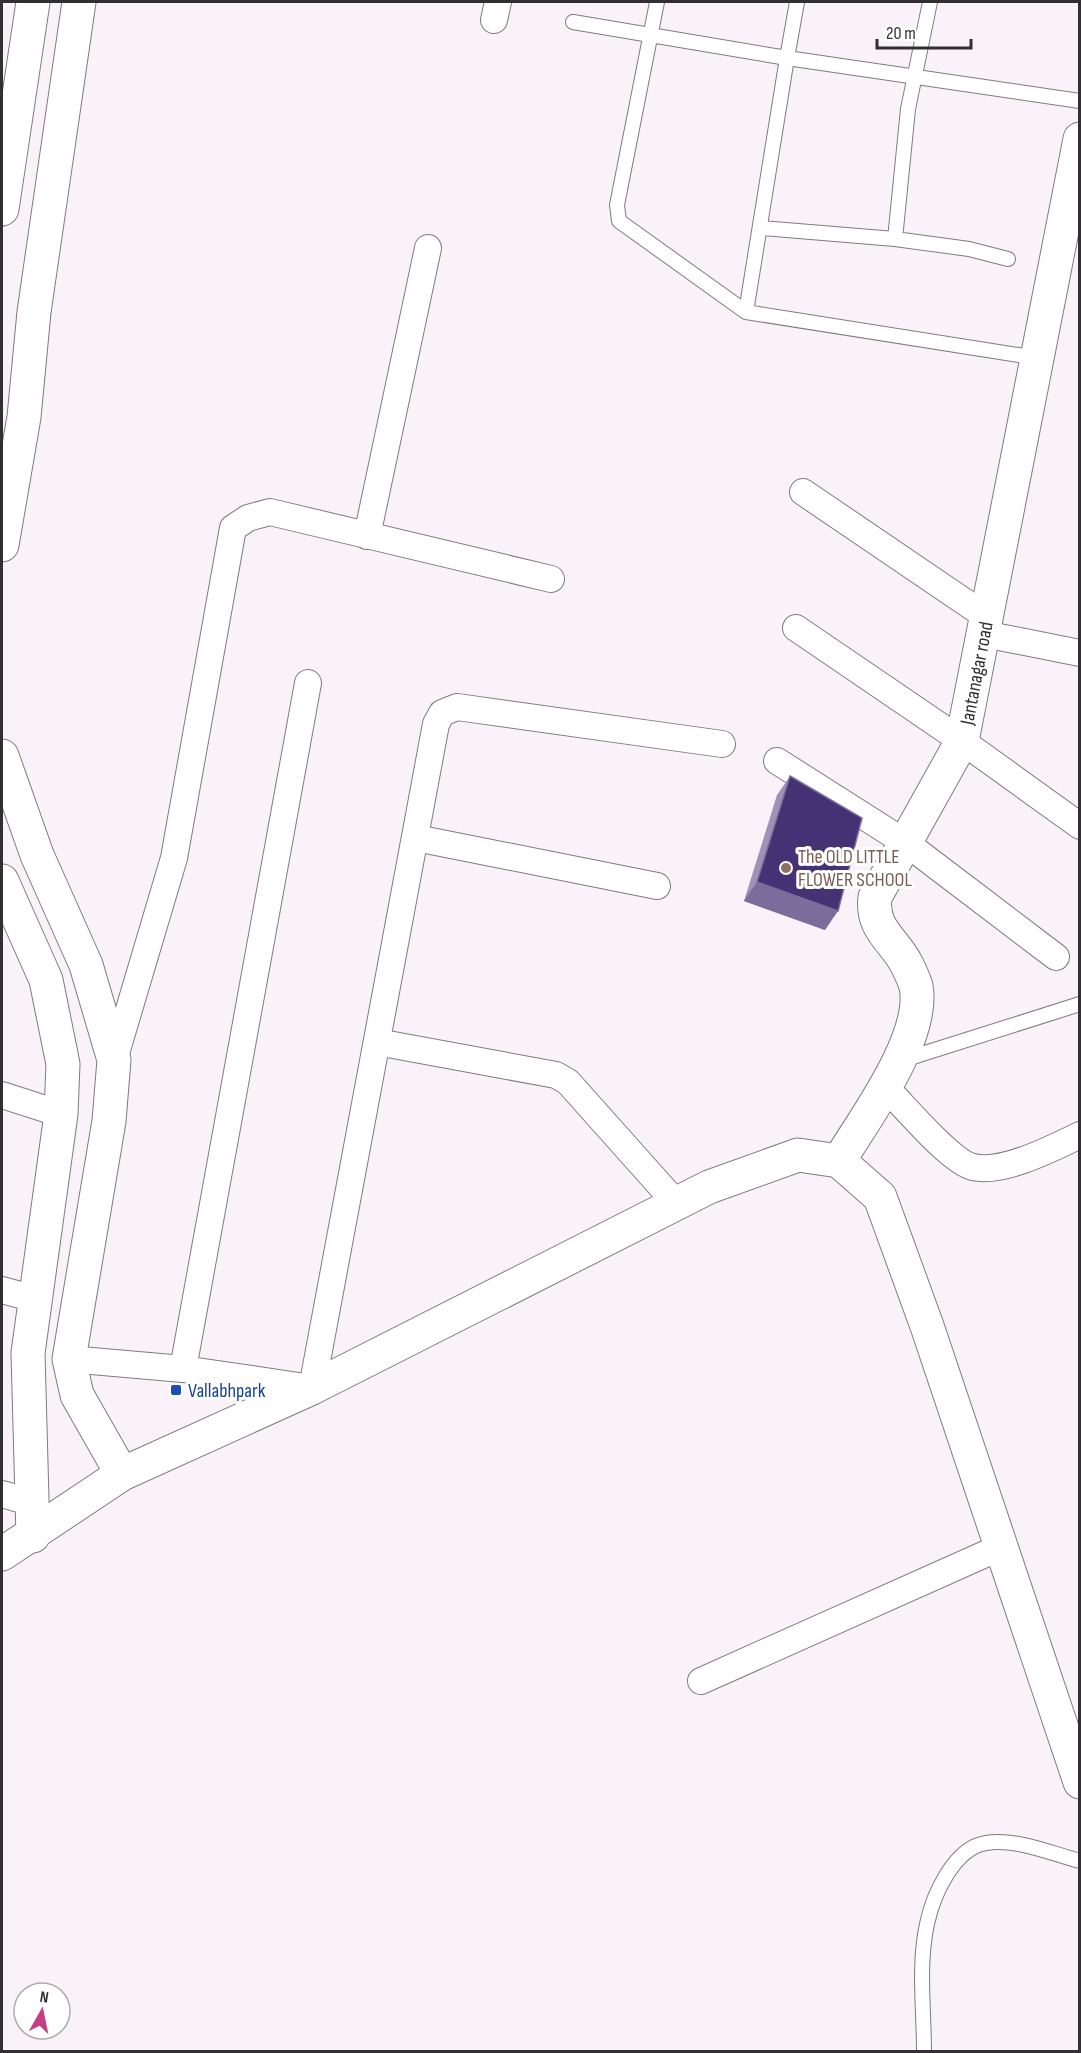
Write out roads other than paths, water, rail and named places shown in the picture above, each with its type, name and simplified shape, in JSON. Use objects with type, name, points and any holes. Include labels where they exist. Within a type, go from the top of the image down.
[{"type":"street","points":[[2,209],[10,99],[33,2]]},
{"type":"street","points":[[2,545],[24,417],[34,312],[79,2]]},
{"type":"street","name":"Jantanagar road","points":[[839,1161],[906,1048],[914,1022],[916,987],[906,963],[880,927],[873,913],[875,897],[962,741],[1075,191],[1080,139]]},
{"type":"street","points":[[367,536],[428,248]]},
{"type":"street","points":[[803,492],[985,625],[1080,652]]},
{"type":"street","points":[[122,1474],[77,1395],[69,1359],[109,1121],[114,1060],[174,858],[233,528],[248,518],[270,512],[551,579]]},
{"type":"street","points":[[796,628],[962,741],[1080,826]]},
{"type":"street","points":[[183,1370],[308,682]]},
{"type":"street","points":[[312,1388],[436,724],[442,713],[458,707],[722,744]]},
{"type":"street","points":[[2,756],[37,855],[86,965],[114,1060]]},
{"type":"street","points":[[777,761],[906,843],[1056,957]]},
{"type":"street","points":[[416,838],[657,886]]},
{"type":"street","points":[[2,881],[46,980],[63,1064],[61,1114],[28,1353],[33,1536]]},
{"type":"street","points":[[25,934],[67,923]]},
{"type":"street","points":[[377,1042],[556,1075],[567,1082],[676,1203]]},
{"type":"street","points":[[891,1074],[955,1158],[974,1167],[996,1166],[1038,1155],[1080,1135]]},
{"type":"street","points":[[2,1095],[61,1114]]},
{"type":"street","points":[[2,1554],[33,1536],[122,1474],[312,1388],[709,1187],[798,1155],[839,1161],[880,1197],[927,1326],[1080,1782]]},
{"type":"street","points":[[2,1290],[35,1299]]},
{"type":"street","points":[[69,1359],[183,1370],[312,1388]]},
{"type":"street","points":[[2,1494],[33,1503]]},
{"type":"street","points":[[701,1682],[1001,1547]]},
{"type":"lane","points":[[657,2],[616,205],[619,221],[746,312],[1039,358]]},
{"type":"lane","points":[[746,312],[797,2]]},
{"type":"lane","points":[[894,239],[908,109],[930,2]]},
{"type":"lane","points":[[573,22],[787,58],[1080,101]]},
{"type":"lane","points":[[761,228],[894,239],[969,249],[1008,259]]},
{"type":"lane","points":[[891,1074],[1080,1004]]},
{"type":"lane","points":[[924,2052],[924,1944],[927,1922],[949,1870],[958,1857],[984,1843],[1002,1842],[1080,1861]]},
{"type":"place","name":"The OLD LITTLE FLOWER SCHOOL","points":[[786,868]]},
{"type":"place","name":"Vallabhpark","points":[[176,1390]]}]
